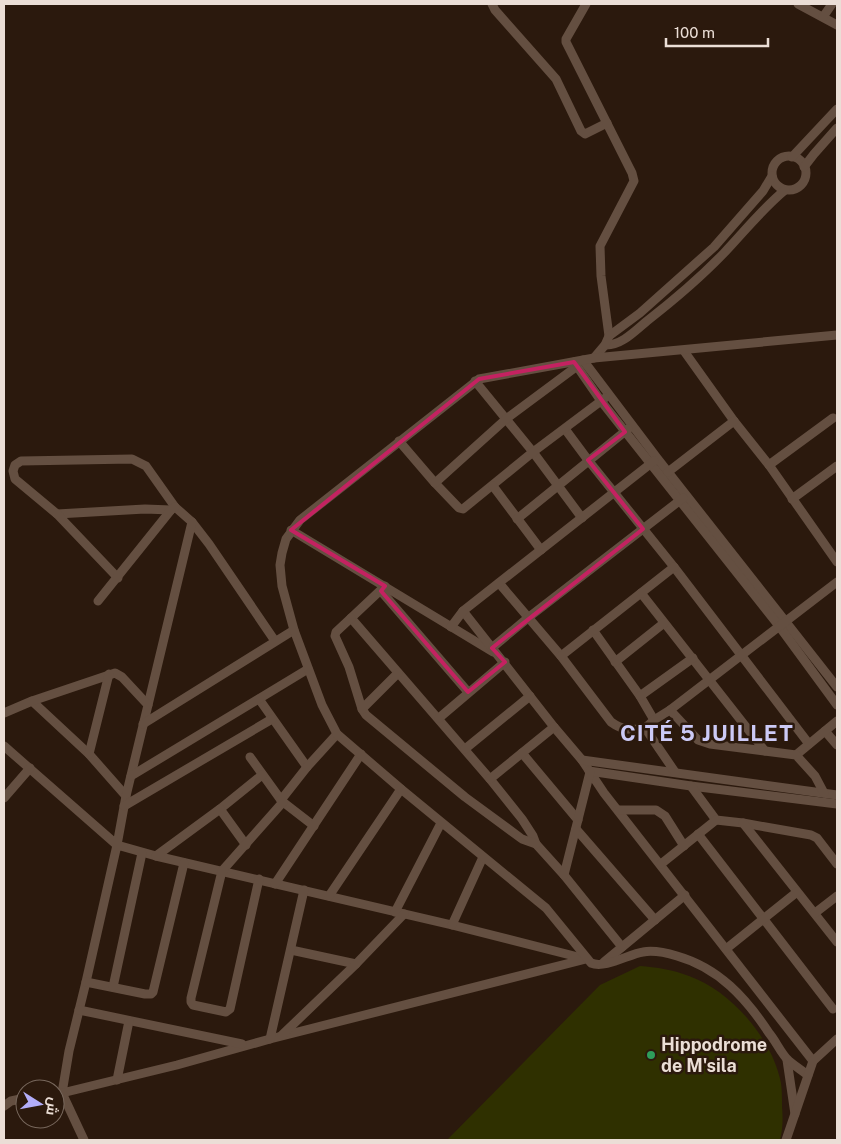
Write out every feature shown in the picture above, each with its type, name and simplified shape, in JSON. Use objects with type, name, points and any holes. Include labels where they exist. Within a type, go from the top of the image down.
[{"type":"street","points":[[492,4],[495,10],[556,80],[581,131],[585,134],[607,123]]},
{"type":"street","points":[[586,4],[566,42],[632,173],[634,181],[600,246],[601,276],[609,336]]},
{"type":"street","points":[[798,4],[837,25]]},
{"type":"street","points":[[823,17],[832,4]]},
{"type":"street","points":[[792,157],[837,109]]},
{"type":"street","points":[[804,167],[837,128]]},
{"type":"street","points":[[784,157],[792,157],[800,160],[804,167],[805,179],[800,186],[793,190],[785,190],[775,184],[772,168],[777,161],[784,157]]},
{"type":"street","points":[[594,358],[605,345],[609,336],[646,308],[714,247],[763,191],[772,176]]},
{"type":"street","points":[[605,345],[613,346],[671,303],[722,255],[773,200],[785,190]]},
{"type":"street","points":[[435,483],[506,419],[575,364],[583,360],[837,335]]},
{"type":"street","points":[[684,351],[734,421],[769,465],[837,562]]},
{"type":"street","points":[[583,360],[609,394],[629,429]]},
{"type":"street","points":[[575,364],[483,377],[474,382],[300,520],[286,539],[280,565],[282,586],[294,630],[322,705],[337,734],[441,823],[546,908],[586,959],[600,965],[644,952],[654,951],[694,961],[724,979],[738,992],[768,1031],[787,1060],[808,1075]]},
{"type":"street","points":[[575,364],[601,401],[629,429],[782,623],[837,687]]},
{"type":"street","points":[[474,382],[533,452],[582,518]]},
{"type":"street","points":[[399,441],[435,483],[462,509],[609,394]]},
{"type":"street","points":[[769,465],[833,418]]},
{"type":"street","points":[[668,472],[734,421]]},
{"type":"street","points":[[565,428],[809,744]]},
{"type":"street","points":[[517,519],[588,460],[629,429]]},
{"type":"street","points":[[118,578],[57,514],[15,478],[12,471],[15,465],[21,461],[132,459],[146,466],[173,508],[192,522],[209,544],[275,641]]},
{"type":"street","points":[[654,461],[668,472],[684,498]]},
{"type":"street","points":[[451,627],[463,611],[654,461]]},
{"type":"street","points":[[792,499],[837,466]]},
{"type":"street","points":[[493,486],[541,550]]},
{"type":"street","points":[[495,651],[529,617],[684,498]]},
{"type":"street","points":[[57,514],[173,508]]},
{"type":"street","points":[[98,601],[173,508]]},
{"type":"street","points":[[62,1079],[117,845],[126,796],[192,522]]},
{"type":"street","points":[[291,530],[383,588],[495,651]]},
{"type":"street","points":[[561,656],[674,567]]},
{"type":"street","points":[[499,583],[561,656],[611,722],[618,728],[634,730],[645,728],[670,710],[837,582]]},
{"type":"street","points":[[383,588],[335,634],[349,667],[362,709],[371,720],[465,796],[522,838],[536,844]]},
{"type":"street","points":[[383,588],[468,692]]},
{"type":"street","points":[[641,593],[765,751]]},
{"type":"street","points":[[463,611],[582,760],[618,810],[813,1061]]},
{"type":"street","points":[[351,618],[490,779],[522,819],[536,844],[564,875],[622,947]]},
{"type":"street","points":[[615,662],[664,623]]},
{"type":"street","points":[[782,623],[834,694],[837,705]]},
{"type":"street","points":[[143,724],[294,630]]},
{"type":"street","points":[[593,630],[640,696],[654,720]]},
{"type":"street","points":[[640,696],[693,658]]},
{"type":"street","points":[[439,718],[504,662]]},
{"type":"street","points":[[131,776],[308,669]]},
{"type":"street","points":[[362,709],[398,673]]},
{"type":"street","points":[[4,713],[32,700],[109,674],[118,675],[148,705]]},
{"type":"street","points":[[89,754],[109,674]]},
{"type":"street","points":[[465,749],[530,696]]},
{"type":"street","points":[[259,699],[306,767]]},
{"type":"street","points":[[32,700],[89,754],[126,796]]},
{"type":"street","points":[[670,710],[698,740],[710,744],[796,755],[832,798]]},
{"type":"street","points":[[124,806],[272,719]]},
{"type":"street","points":[[796,755],[837,721]]},
{"type":"street","points":[[490,779],[554,727]]},
{"type":"street","points":[[645,728],[678,773],[680,785]]},
{"type":"street","points":[[825,731],[837,745]]},
{"type":"street","points":[[259,879],[230,1009],[226,1012],[194,1005],[190,1001],[222,871],[282,801],[306,767],[337,734]]},
{"type":"street","points":[[4,746],[117,845],[142,853],[452,925],[586,959]]},
{"type":"street","points":[[522,753],[655,920]]},
{"type":"street","points":[[274,884],[361,754]]},
{"type":"street","points":[[250,757],[282,801],[314,826]]},
{"type":"street","points":[[582,760],[678,773],[832,798]]},
{"type":"street","points":[[4,798],[30,768]]},
{"type":"street","points":[[564,875],[590,772]]},
{"type":"street","points":[[590,772],[680,785],[832,798]]},
{"type":"street","points":[[156,856],[220,809],[262,775]]},
{"type":"street","points":[[691,786],[716,820]]},
{"type":"street","points":[[329,896],[401,789]]},
{"type":"street","points":[[220,809],[246,845]]},
{"type":"street","points":[[618,810],[656,810],[665,816],[684,846]]},
{"type":"street","points":[[661,864],[716,820],[811,835],[817,838],[837,864]]},
{"type":"street","points":[[282,1036],[356,964],[400,913],[441,823]]},
{"type":"street","points":[[743,823],[837,942]]},
{"type":"street","points":[[698,834],[836,1009]]},
{"type":"street","points":[[113,987],[142,853]]},
{"type":"street","points":[[452,925],[483,857]]},
{"type":"street","points":[[86,982],[145,994],[153,992],[184,863]]},
{"type":"street","points":[[270,1038],[304,890]]},
{"type":"street","points":[[726,949],[797,892]]},
{"type":"street","points":[[600,965],[685,895]]},
{"type":"street","points":[[815,913],[837,896]]},
{"type":"street","points":[[291,950],[356,964]]},
{"type":"street","points":[[65,1093],[177,1065],[270,1038],[586,959]]},
{"type":"street","points":[[78,1010],[246,1045]]},
{"type":"street","points":[[117,1080],[129,1021]]},
{"type":"street","points":[[786,1140],[813,1061],[837,1039]]},
{"type":"street","points":[[787,1060],[795,1114]]},
{"type":"street","points":[[4,1106],[15,1100]]},
{"type":"street","points":[[65,1103],[84,1140]]},
{"type":"highlighted area","points":[[574,362],[625,432],[588,460],[643,529],[492,648],[505,662],[468,692],[381,591],[385,586],[291,530],[479,379]]},
{"type":"shaded area","name":"Hippodrome de M'sila","points":[[640,966],[677,972],[705,983],[720,993],[747,1018],[769,1049],[781,1083],[783,1119],[780,1140],[447,1140],[600,985]]},
{"type":"place","name":"Hippodrome de M'sila","points":[[651,1055]]},
{"type":"district","name":"CITÉ 5 JUILLET","points":[[707,733]]}]
